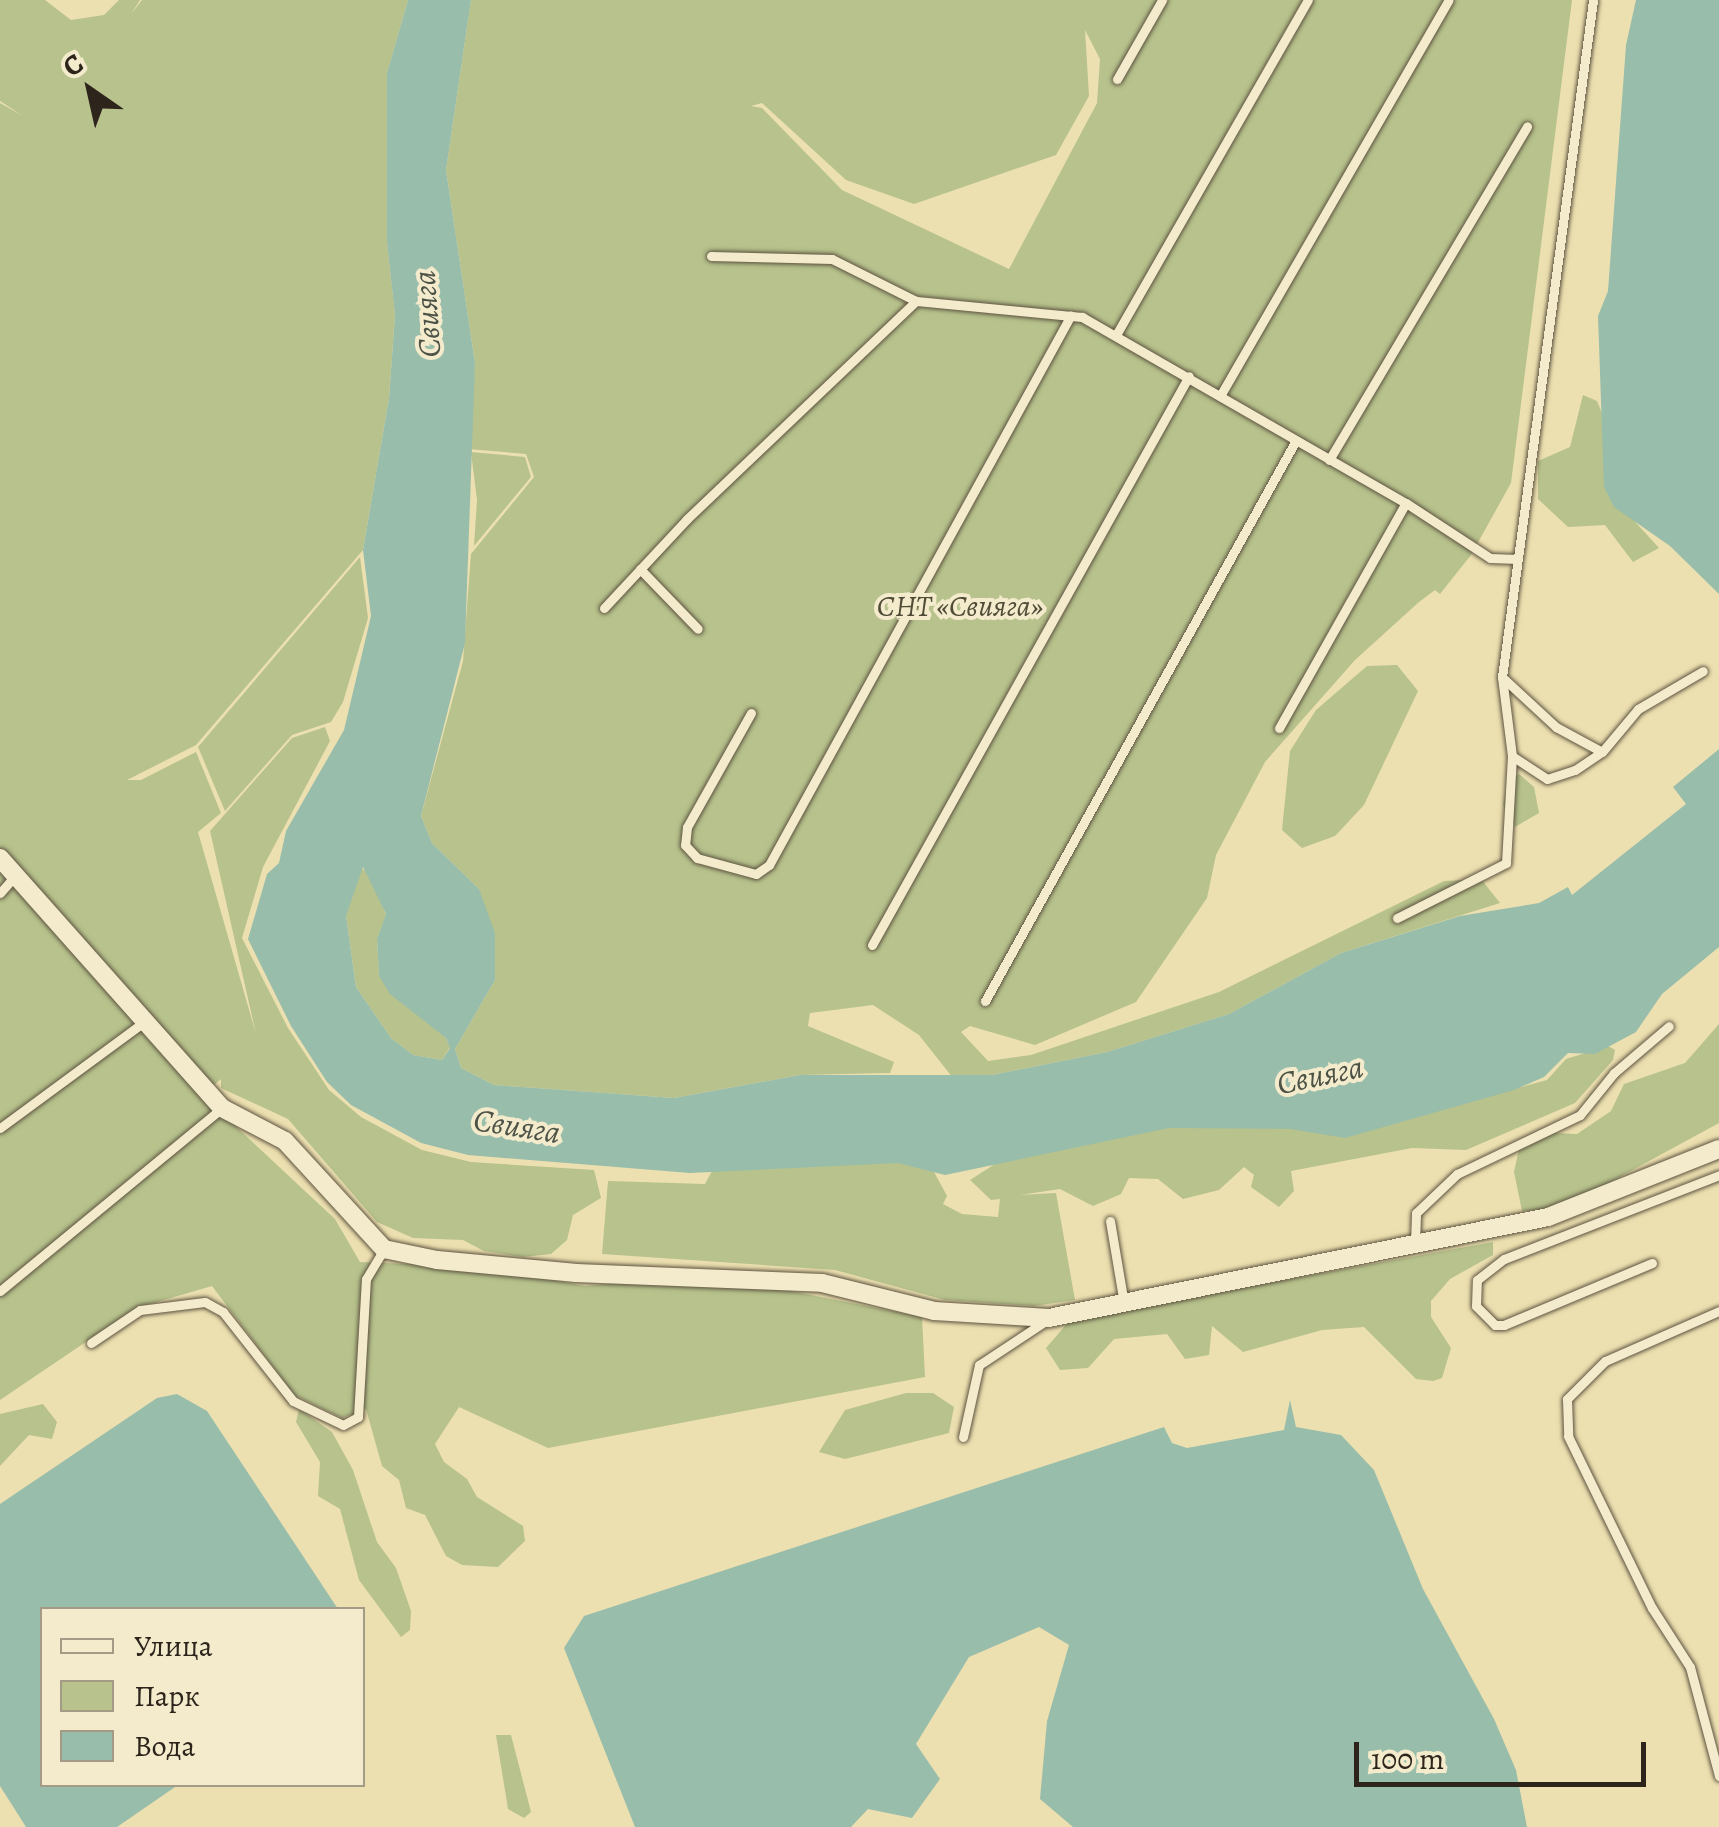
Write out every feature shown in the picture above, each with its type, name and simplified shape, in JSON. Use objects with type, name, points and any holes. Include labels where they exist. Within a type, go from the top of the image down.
[{"type":"street","points":[[0,858],[222,1108],[285,1141],[384,1249],[576,1273],[822,1282],[934,1311],[1049,1318],[1125,1306],[1548,1217],[1719,1149]]},
{"type":"lane","points":[[1117,79],[1162,0]]},
{"type":"lane","points":[[1116,334],[1308,0]]},
{"type":"lane","points":[[1220,396],[1449,0]]},
{"type":"lane","points":[[1397,918],[1506,863],[1512,756],[1502,677],[1593,0]]},
{"type":"lane","points":[[1329,460],[1527,126]]},
{"type":"lane","points":[[711,256],[832,258],[916,301],[1071,315],[1116,334],[1189,376],[1295,442],[1406,502],[1490,558],[1518,559]]},
{"type":"lane","points":[[604,608],[916,301]]},
{"type":"lane","points":[[751,714],[686,826],[685,845],[698,858],[756,874],[779,848],[1071,315]]},
{"type":"lane","points":[[872,944],[1189,376]]},
{"type":"lane","points":[[985,1001],[1295,442]]},
{"type":"lane","points":[[1279,728],[1406,502]]},
{"type":"lane","points":[[640,569],[698,628]]},
{"type":"lane","points":[[1512,756],[1547,779],[1602,752],[1638,709],[1702,671]]},
{"type":"lane","points":[[1502,677],[1556,728],[1602,752]]},
{"type":"lane","points":[[0,893],[17,874]]},
{"type":"lane","points":[[0,1128],[147,1020]]},
{"type":"lane","points":[[1416,1245],[1416,1213],[1457,1174],[1580,1116],[1614,1073],[1670,1026]]},
{"type":"lane","points":[[0,1291],[222,1108]]},
{"type":"lane","points":[[1652,1263],[1504,1325],[1495,1325],[1476,1306],[1477,1280],[1504,1259],[1719,1175]]},
{"type":"lane","points":[[1110,1222],[1125,1306]]},
{"type":"lane","points":[[91,1343],[140,1310],[205,1302],[223,1312],[293,1401],[343,1425],[358,1417],[366,1280],[384,1249]]},
{"type":"lane","points":[[1719,1311],[1605,1360],[1567,1400],[1568,1436],[1652,1608],[1690,1667],[1719,1776]]},
{"type":"lane","points":[[963,1437],[979,1365],[1049,1318]]},
{"type":"green space","points":[[0,0],[45,0],[71,20],[104,15],[119,0],[140,0],[131,14],[142,0],[408,0],[387,73],[387,243],[395,314],[389,398],[363,550],[196,745],[127,780],[141,780],[196,752],[221,813],[198,832],[256,1034],[210,831],[292,738],[325,727],[330,741],[263,867],[242,938],[288,1028],[329,1090],[361,1117],[422,1150],[471,1162],[594,1170],[601,1198],[573,1215],[567,1240],[551,1254],[523,1257],[484,1251],[463,1240],[413,1238],[377,1222],[288,1119],[221,1088],[221,1079],[202,1095],[335,1219],[360,1262],[483,1267],[585,1286],[650,1280],[786,1290],[922,1317],[925,1377],[548,1448],[459,1407],[435,1444],[444,1462],[467,1479],[477,1497],[523,1526],[525,1541],[498,1567],[462,1565],[446,1556],[425,1515],[406,1508],[399,1480],[382,1466],[366,1409],[342,1418],[294,1395],[212,1286],[136,1308],[0,1400],[0,103],[23,116],[0,101]]},
{"type":"green space","name":"СНТ «Свияга»","points":[[471,0],[1572,0],[1511,483],[1471,555],[1440,594],[1435,590],[1419,602],[1355,660],[1265,762],[1216,855],[1207,898],[1136,1002],[1035,1045],[970,1026],[961,1032],[988,1061],[1031,1055],[1219,992],[1444,881],[1481,879],[1500,903],[1341,953],[1229,1014],[1107,1052],[992,1075],[953,1078],[919,1035],[873,1005],[810,1013],[808,1026],[894,1062],[890,1073],[800,1075],[674,1098],[494,1085],[461,1068],[455,1049],[495,980],[479,889],[432,843],[421,816],[463,661],[471,554],[534,477],[526,454],[468,449],[475,363],[446,170]],"holes":[[[1085,30],[1100,59],[1097,103],[1009,269],[842,190],[762,108],[751,106],[762,103],[846,180],[914,204],[1056,155],[1089,96]]]},
{"type":"green space","points":[[1583,395],[1597,401],[1618,453],[1628,514],[1659,548],[1633,562],[1605,525],[1568,527],[1538,499],[1538,461],[1570,447]]},
{"type":"green space","points":[[471,452],[525,457],[531,477],[474,546],[477,500]]},
{"type":"green space","points":[[360,557],[368,618],[343,702],[331,722],[292,735],[225,811],[198,747]]},
{"type":"green space","points":[[1397,665],[1418,691],[1364,805],[1335,836],[1302,848],[1282,830],[1290,751],[1316,710],[1367,666]]},
{"type":"green space","points":[[1519,774],[1534,787],[1539,813],[1515,827],[1503,804],[1508,783]]},
{"type":"green space","points":[[359,867],[371,874],[386,915],[377,939],[379,976],[446,1038],[450,1047],[442,1060],[413,1055],[391,1038],[356,987],[346,916]]},
{"type":"green space","points":[[1719,1024],[1719,1123],[1594,1191],[1548,1210],[1522,1211],[1514,1172],[1519,1149],[1554,1133],[1577,1134],[1611,1111],[1624,1084],[1685,1063]]},
{"type":"green space","points":[[1608,1046],[1615,1050],[1613,1060],[1575,1103],[1466,1150],[1412,1148],[1291,1171],[1294,1191],[1279,1207],[1251,1187],[1254,1175],[1244,1167],[1219,1190],[1183,1199],[1158,1179],[1129,1178],[1121,1194],[1093,1206],[1060,1189],[1020,1195],[1056,1193],[1075,1300],[1034,1306],[945,1300],[835,1270],[602,1254],[608,1181],[705,1184],[724,1149],[926,1157],[947,1196],[943,1204],[962,1214],[998,1217],[1000,1199],[991,1200],[970,1180],[1020,1148],[1144,1125],[1454,1105],[1547,1080],[1566,1059]]},
{"type":"green space","points":[[1493,1242],[1493,1255],[1450,1279],[1431,1301],[1431,1317],[1451,1348],[1442,1378],[1433,1381],[1416,1379],[1364,1327],[1322,1330],[1243,1352],[1212,1326],[1209,1355],[1185,1359],[1167,1334],[1114,1339],[1088,1368],[1060,1370],[1046,1348],[1071,1319]]},
{"type":"green space","points":[[906,1393],[933,1393],[954,1407],[949,1433],[845,1459],[819,1452],[845,1410]]},
{"type":"green space","points":[[43,1404],[57,1422],[52,1439],[29,1435],[0,1466],[0,1414]]},
{"type":"green space","points":[[299,1409],[332,1432],[353,1470],[377,1542],[396,1568],[411,1611],[410,1630],[401,1637],[359,1580],[340,1509],[318,1496],[320,1462],[296,1422]]},
{"type":"green space","points":[[496,1735],[511,1735],[531,1812],[524,1818],[508,1809]]},
{"type":"water","name":"Свияга","points":[[408,0],[471,0],[446,170],[475,363],[465,643],[421,816],[432,843],[479,889],[495,933],[495,980],[455,1049],[461,1068],[494,1085],[674,1098],[800,1075],[992,1075],[1107,1052],[1229,1014],[1341,953],[1460,916],[1539,903],[1568,887],[1572,895],[1686,804],[1673,787],[1719,749],[1719,947],[1662,994],[1636,1032],[1595,1054],[1568,1053],[1544,1077],[1514,1090],[1345,1138],[1291,1129],[1169,1128],[945,1175],[898,1163],[690,1173],[468,1155],[421,1143],[351,1105],[327,1082],[291,1026],[248,939],[267,874],[279,863],[286,831],[344,730],[371,616],[363,550],[389,398],[395,315],[387,243],[387,73]],"holes":[[[363,867],[386,914],[377,939],[379,976],[390,994],[446,1038],[450,1048],[442,1060],[413,1055],[391,1038],[356,987],[346,916]]]},
{"type":"water","points":[[1636,0],[1719,0],[1719,594],[1670,546],[1614,507],[1604,487],[1598,316],[1608,291],[1626,45]]},
{"type":"water","points":[[177,1394],[207,1411],[337,1607],[40,1607],[40,1787],[175,1787],[117,1827],[26,1827],[0,1786],[0,1504],[157,1398]]},
{"type":"water","points":[[1290,1400],[1296,1427],[1341,1435],[1374,1470],[1423,1589],[1494,1719],[1516,1770],[1527,1827],[1073,1827],[1040,1799],[1047,1721],[1069,1645],[1039,1627],[969,1657],[916,1744],[940,1779],[912,1818],[868,1809],[851,1827],[635,1827],[564,1648],[584,1616],[1164,1427],[1172,1443],[1187,1448],[1284,1430]]}]
